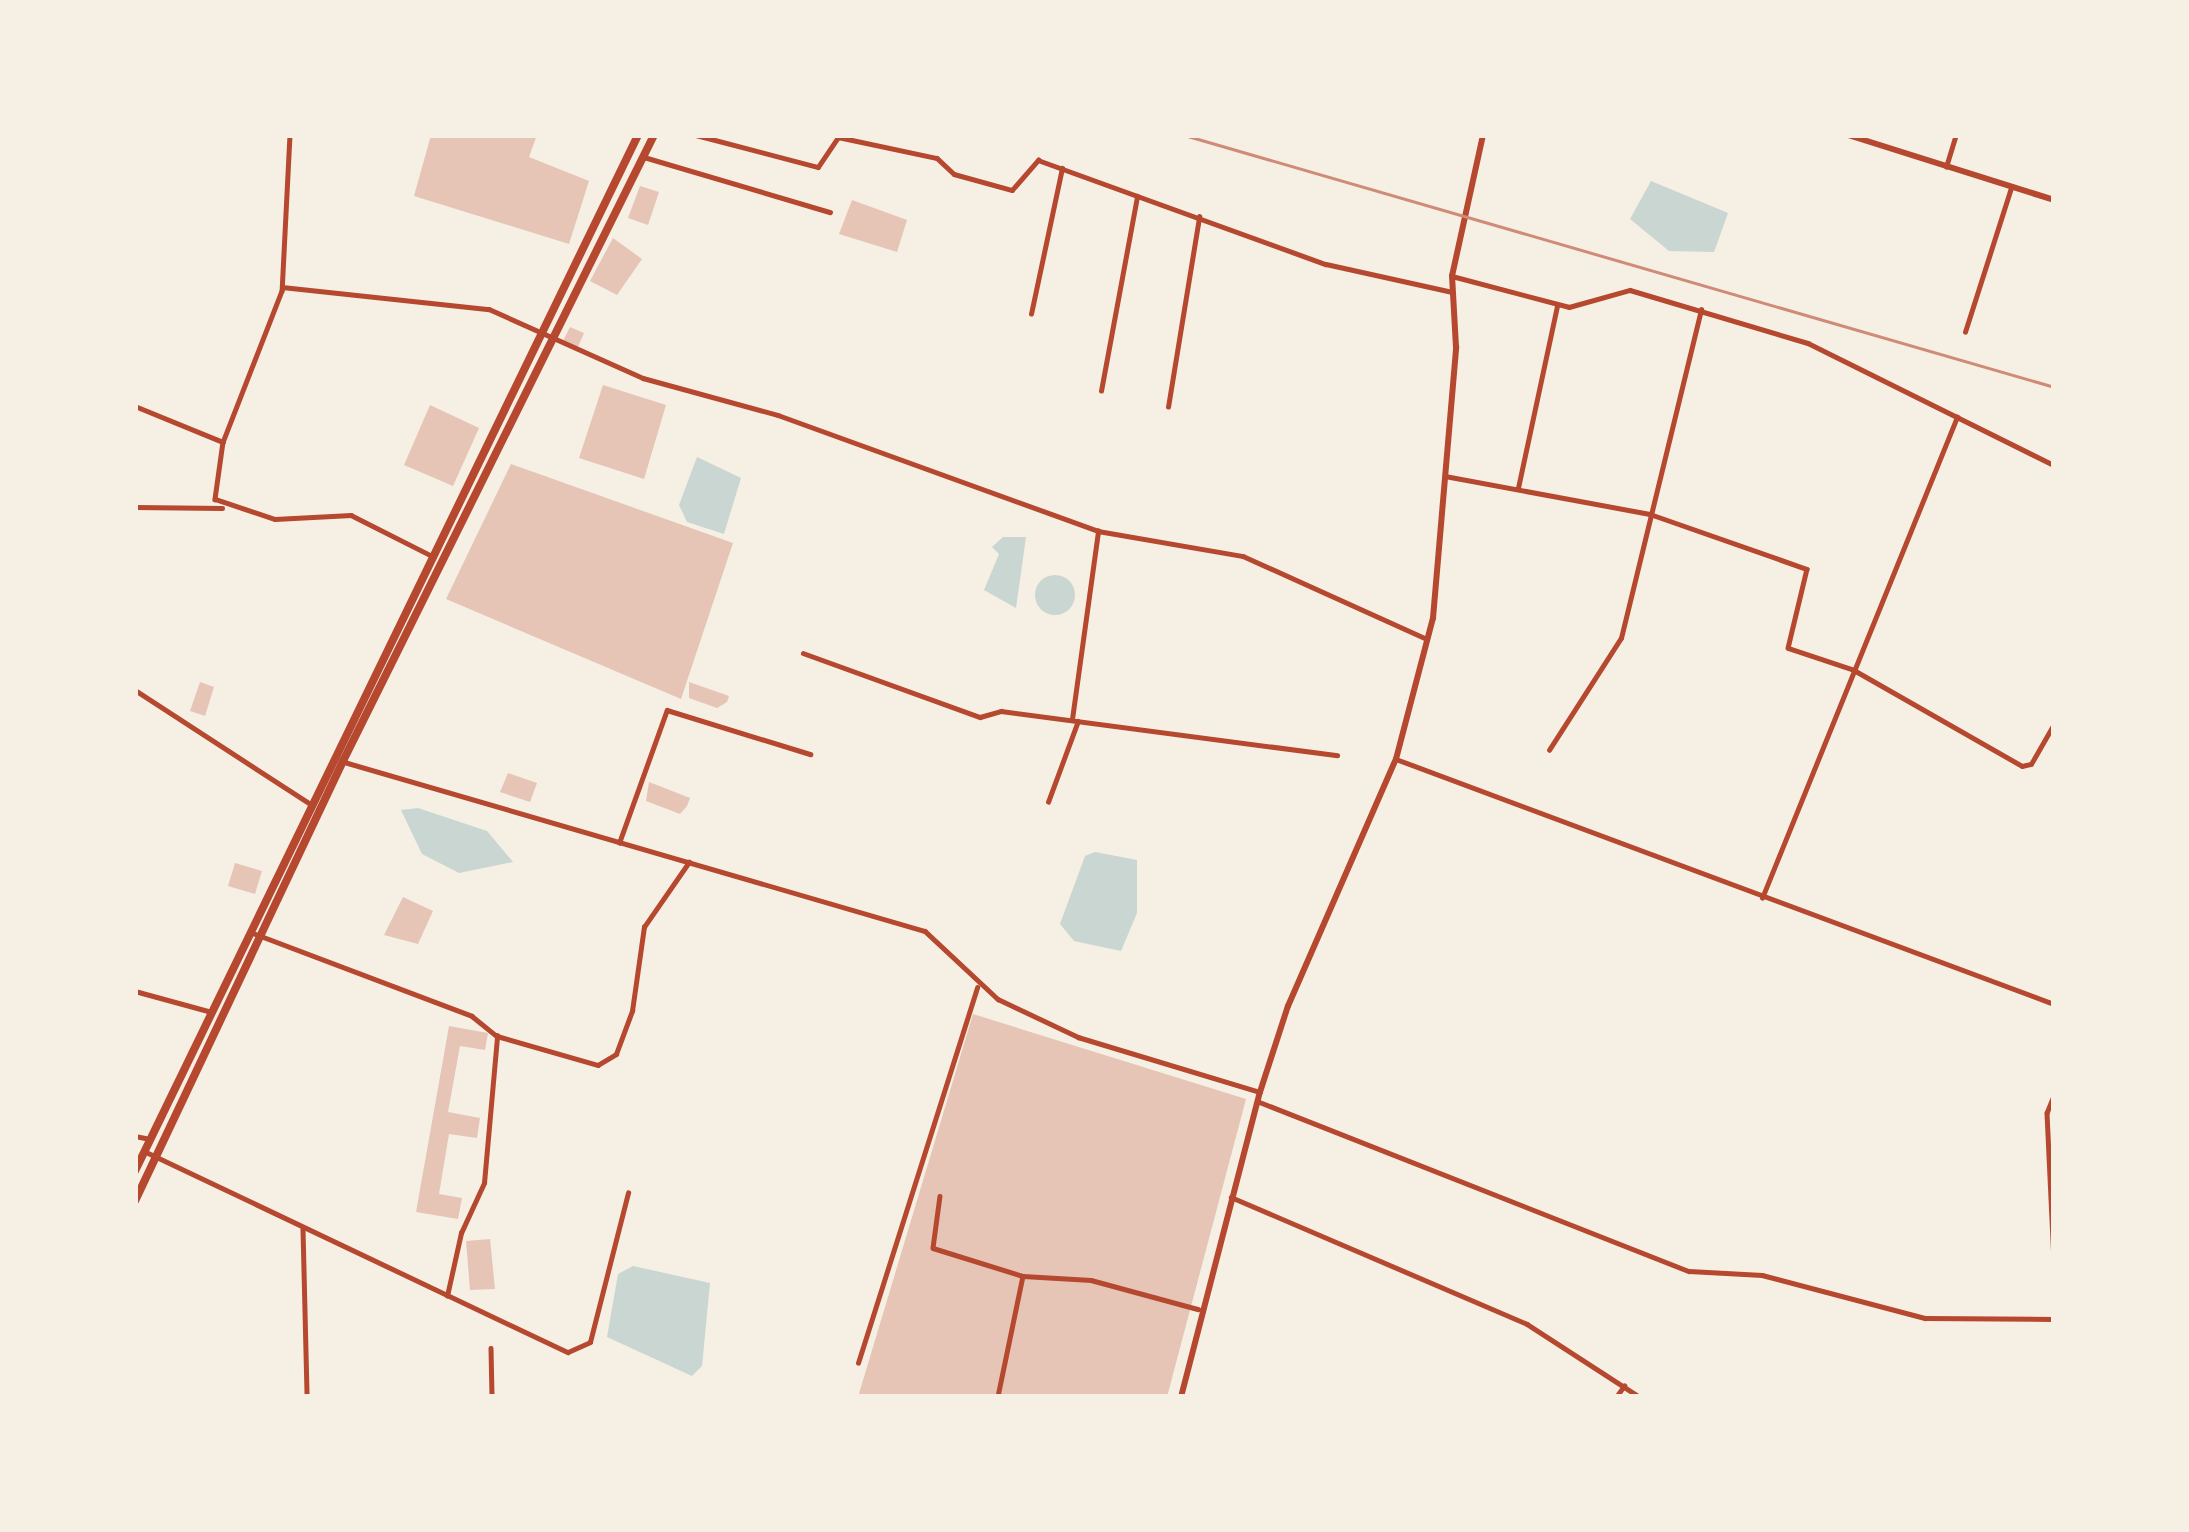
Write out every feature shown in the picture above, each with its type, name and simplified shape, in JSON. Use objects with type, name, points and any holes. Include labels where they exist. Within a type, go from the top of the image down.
[{"type":"highway","points":[[396,645],[540,331],[638,135]]},
{"type":"highway","points":[[135,1171],[250,932],[654,135]]},
{"type":"highway","points":[[608,197],[621,202]]},
{"type":"highway","points":[[575,260],[589,267]]},
{"type":"highway","points":[[135,1201],[261,936],[312,805],[339,760]]},
{"type":"main road","points":[[1181,1397],[1198,1309],[1288,1006],[1396,759],[1427,639],[1445,476],[1452,276],[1484,135]]},
{"type":"main road","points":[[1848,135],[2054,200]]},
{"type":"street","points":[[222,508],[214,488],[223,442],[282,287],[290,135]]},
{"type":"street","points":[[696,135],[818,167],[838,137],[937,158],[954,174],[1012,190],[1033,160],[1326,264],[1452,292]]},
{"type":"street","points":[[1946,167],[1956,135]]},
{"type":"street","points":[[644,157],[830,212]]},
{"type":"street","points":[[1031,314],[1062,168]]},
{"type":"street","points":[[1965,332],[2011,188]]},
{"type":"street","points":[[1101,391],[1137,196]]},
{"type":"street","points":[[1168,407],[1199,218]]},
{"type":"street","points":[[1452,276],[1557,304],[1630,290],[1808,343],[2054,465]]},
{"type":"street","points":[[282,287],[489,309],[540,331],[551,341],[1098,531],[1243,556],[1427,639]]},
{"type":"street","points":[[1518,488],[1557,304]]},
{"type":"street","points":[[1549,751],[1622,638],[1701,310]]},
{"type":"street","points":[[135,406],[223,442]]},
{"type":"street","points":[[1762,898],[1957,416]]},
{"type":"street","points":[[1445,476],[1650,514],[1807,569],[1785,644],[1853,670],[2021,766],[2030,764],[2054,724]]},
{"type":"street","points":[[135,506],[222,508],[275,519],[351,515],[434,556]]},
{"type":"street","points":[[1048,802],[1075,720],[1098,531]]},
{"type":"street","points":[[803,653],[980,717],[1001,711],[1312,746],[1337,755]]},
{"type":"street","points":[[135,690],[312,805]]},
{"type":"street","points":[[619,843],[667,710],[682,708],[809,754]]},
{"type":"street","points":[[1396,759],[2054,1004]]},
{"type":"street","points":[[339,760],[925,931],[977,987],[1078,1037],[1259,1096],[1689,1271],[1762,1274],[1925,1318],[2054,1319]]},
{"type":"street","points":[[250,932],[472,1016],[497,1036],[589,1064],[616,1054],[632,1011],[644,927],[689,862]]},
{"type":"street","points":[[858,1363],[977,987]]},
{"type":"street","points":[[135,991],[212,1012]]},
{"type":"street","points":[[447,1296],[461,1233],[484,1183],[497,1036]]},
{"type":"street","points":[[2054,1096],[2047,1113],[2054,1262]]},
{"type":"street","points":[[135,1136],[150,1139]]},
{"type":"street","points":[[144,1151],[553,1347],[580,1350],[590,1342],[628,1193]]},
{"type":"street","points":[[940,1196],[933,1247],[1023,1276],[1090,1280],[1198,1309]]},
{"type":"street","points":[[1231,1197],[1527,1324],[1640,1397]]},
{"type":"street","points":[[303,1227],[308,1397]]},
{"type":"street","points":[[998,1397],[1023,1276]]},
{"type":"street","points":[[491,1348],[492,1397]]},
{"type":"street","points":[[1616,1397],[1624,1386]]},
{"type":"shaded area","points":[[1651,181],[1728,213],[1714,252],[1669,251],[1630,219]]},
{"type":"shaded area","points":[[697,457],[741,478],[724,534],[687,522],[679,505]]},
{"type":"shaded area","points":[[1003,537],[1026,537],[1016,608],[984,590],[999,554],[992,547]]},
{"type":"shaded area","points":[[1055,575],[1069,581],[1075,595],[1069,609],[1055,615],[1041,609],[1035,595],[1041,581]]},
{"type":"shaded area","points":[[418,808],[487,831],[513,862],[459,873],[422,854],[401,810]]},
{"type":"shaded area","points":[[1095,852],[1137,860],[1137,913],[1121,951],[1074,941],[1060,924],[1085,856]]},
{"type":"shaded area","points":[[633,1266],[710,1283],[702,1366],[692,1376],[607,1337],[618,1274]]},
{"type":"building","points":[[431,135],[537,135],[529,157],[589,181],[569,244],[414,196]]},
{"type":"building","points":[[640,186],[659,192],[648,225],[628,218]]},
{"type":"building","points":[[852,200],[907,220],[897,252],[839,234]]},
{"type":"building","points":[[613,238],[642,259],[617,295],[590,281]]},
{"type":"building","points":[[570,327],[584,333],[578,347],[563,341]]},
{"type":"building","points":[[603,385],[666,405],[644,479],[579,458]]},
{"type":"building","points":[[430,405],[479,428],[453,486],[404,465]]},
{"type":"building","points":[[511,464],[733,543],[681,699],[446,599]]},
{"type":"building","points":[[200,682],[214,687],[205,716],[190,711]]},
{"type":"building","points":[[689,682],[729,696],[727,702],[717,708],[689,698]]},
{"type":"building","points":[[508,773],[537,783],[530,802],[500,792]]},
{"type":"building","points":[[649,782],[690,798],[687,806],[680,814],[646,801]]},
{"type":"building","points":[[235,863],[262,871],[255,894],[228,886]]},
{"type":"building","points":[[403,897],[433,911],[418,944],[384,935]]},
{"type":"building","points":[[973,1014],[1246,1099],[1167,1397],[858,1397]]},
{"type":"building","points":[[449,1026],[488,1033],[485,1050],[460,1046],[448,1112],[480,1118],[477,1138],[449,1134],[439,1194],[462,1198],[458,1219],[416,1212]]},
{"type":"building","points":[[490,1239],[495,1289],[470,1290],[466,1241]]},
{"type":"railway","points":[[1184,135],[2054,387]]}]
